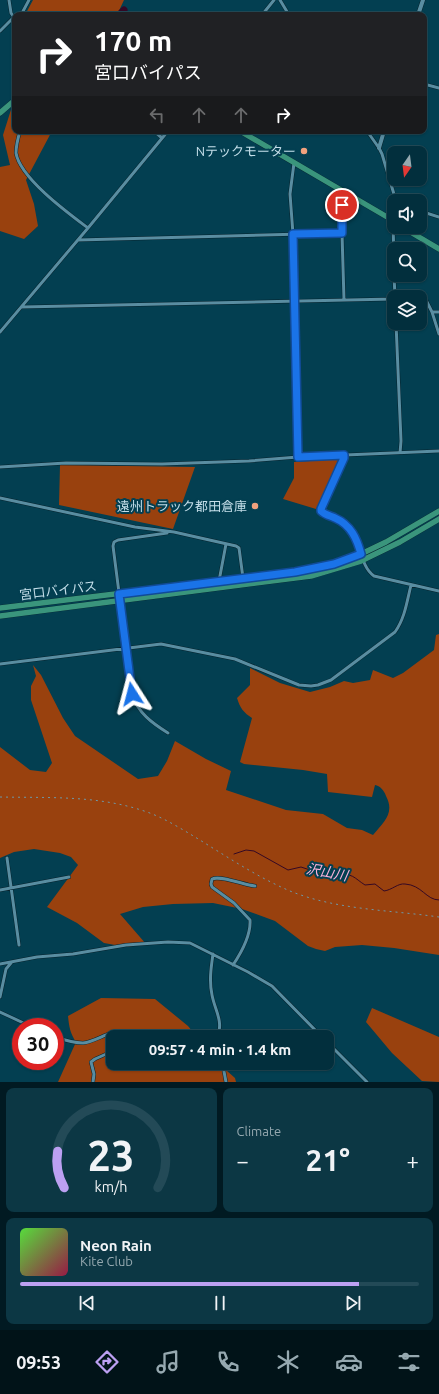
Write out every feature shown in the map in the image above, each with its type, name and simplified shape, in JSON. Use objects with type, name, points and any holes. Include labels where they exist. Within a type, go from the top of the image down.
[{"type":"highway","points":[[0,113],[12,103]]},
{"type":"highway","points":[[245,134],[387,217]]},
{"type":"highway","points":[[414,234],[439,249]]},
{"type":"highway","name":"宮口バイパス","points":[[0,608],[291,573],[334,564],[362,557],[439,511]]},
{"type":"highway","name":"宮口バイパス","points":[[0,616],[311,576],[400,542],[439,519]]},
{"type":"street","points":[[9,0],[12,15]]},
{"type":"street","points":[[23,12],[29,0]]},
{"type":"street","points":[[264,12],[274,0]]},
{"type":"street","points":[[280,0],[287,12]]},
{"type":"street","points":[[419,12],[422,0]]},
{"type":"street","points":[[0,31],[12,20]]},
{"type":"street","points":[[427,85],[439,88]]},
{"type":"street","points":[[19,134],[17,143],[17,154],[22,167],[54,202],[88,228]]},
{"type":"street","points":[[157,134],[162,138]]},
{"type":"street","points":[[0,332],[165,134]]},
{"type":"street","points":[[369,134],[379,148],[394,194]]},
{"type":"street","points":[[379,148],[383,134]]},
{"type":"street","points":[[294,163],[290,194],[293,234],[298,457]]},
{"type":"street","points":[[138,168],[141,173]]},
{"type":"street","points":[[342,191],[344,300]]},
{"type":"street","points":[[427,213],[439,217]]},
{"type":"street","points":[[78,240],[342,233]]},
{"type":"street","points":[[22,307],[387,298]]},
{"type":"street","points":[[427,302],[439,334]]},
{"type":"street","points":[[432,312],[439,312]]},
{"type":"street","points":[[396,330],[401,441],[400,453]]},
{"type":"street","points":[[0,467],[66,463],[162,464],[249,461],[298,457],[439,451]]},
{"type":"street","points":[[344,455],[321,511],[340,520],[348,527],[354,535],[369,572],[374,576],[439,591]]},
{"type":"street","points":[[0,498],[135,527],[172,532],[236,546],[239,548],[243,578]]},
{"type":"street","points":[[168,733],[151,722],[136,704],[131,689],[113,546],[114,542],[118,540],[172,532]]},
{"type":"street","points":[[219,581],[226,544]]},
{"type":"street","points":[[0,664],[161,644],[234,659],[299,685],[318,685],[331,680],[395,632],[405,614],[411,585]]},
{"type":"street","points":[[7,858],[19,945]]},
{"type":"street","points":[[0,890],[69,877]]},
{"type":"street","points":[[233,965],[240,954],[247,936],[250,920],[234,903],[212,887],[212,879],[214,878],[256,886]]},
{"type":"street","points":[[0,964],[37,956],[60,955],[126,945],[168,942],[190,943],[272,986],[315,1030]]},
{"type":"street","points":[[213,954],[210,977],[211,988],[212,997],[220,1021],[220,1030]]},
{"type":"street","points":[[0,997],[6,969],[11,962]]},
{"type":"street","points":[[0,1012],[13,1018]]},
{"type":"street","points":[[64,1039],[83,1043],[106,1034]]},
{"type":"street","points":[[334,1049],[367,1082]]},
{"type":"street","points":[[93,1082],[94,1074],[91,1062],[106,1054]]},
{"type":"street","points":[[224,1070],[226,1082]]},
{"type":"shaded area","points":[[33,0],[124,0],[118,12],[27,12]]},
{"type":"shaded area","points":[[12,106],[12,134],[50,134],[26,180],[34,204],[38,226],[24,239],[0,231],[0,167],[10,165],[3,135]]},
{"type":"shaded area","points":[[342,459],[316,509],[283,499],[294,478],[294,462]]},
{"type":"shaded area","points":[[60,465],[195,467],[173,529],[59,505]]},
{"type":"shaded area","points":[[439,634],[439,955],[362,945],[335,947],[325,951],[316,949],[308,946],[275,921],[242,909],[213,903],[173,904],[143,907],[120,914],[146,944],[126,947],[104,943],[77,923],[47,907],[78,865],[71,857],[60,853],[34,849],[14,852],[0,858],[0,747],[30,770],[46,772],[52,763],[31,700],[31,686],[36,676],[33,665],[41,675],[63,718],[75,736],[138,779],[158,776],[167,761],[175,741],[206,759],[231,771],[226,790],[286,810],[323,814],[347,828],[362,830],[373,835],[381,826],[389,812],[385,794],[379,786],[375,785],[372,797],[328,792],[327,774],[244,764],[240,762],[252,718],[239,705],[237,698],[250,685],[250,668],[280,683],[310,692],[330,687],[344,681],[353,683],[370,680],[373,670],[393,678],[403,673],[434,650],[436,635]]},
{"type":"shaded area","points":[[101,998],[155,999],[191,1030],[106,1030],[106,1070],[226,1070],[235,1078],[236,1082],[58,1082],[76,1042],[72,1036],[68,1016]]},
{"type":"shaded area","points":[[372,1008],[439,1037],[439,1082],[422,1081],[392,1053],[366,1022]]},
{"type":"waterway","name":"沢山川","points":[[234,854],[246,850],[254,851],[288,870],[301,867],[310,870],[327,871],[338,876],[350,875],[365,885],[375,884],[384,891],[400,885],[411,885],[431,898],[439,900]]},
{"type":"railway","points":[[0,797],[74,798],[129,807],[153,814],[166,820],[254,873],[290,891],[345,906],[439,917]]},
{"type":"place","name":"Nテックモーター","points":[[304,151]]},
{"type":"place","name":"遠州トラック都田倉庫","points":[[255,506]]},
{"type":"route","points":[[132,694],[119,594],[295,572],[334,564],[361,554],[352,531],[340,520],[321,511],[344,455],[298,457],[293,234],[342,233],[342,205]]}]
